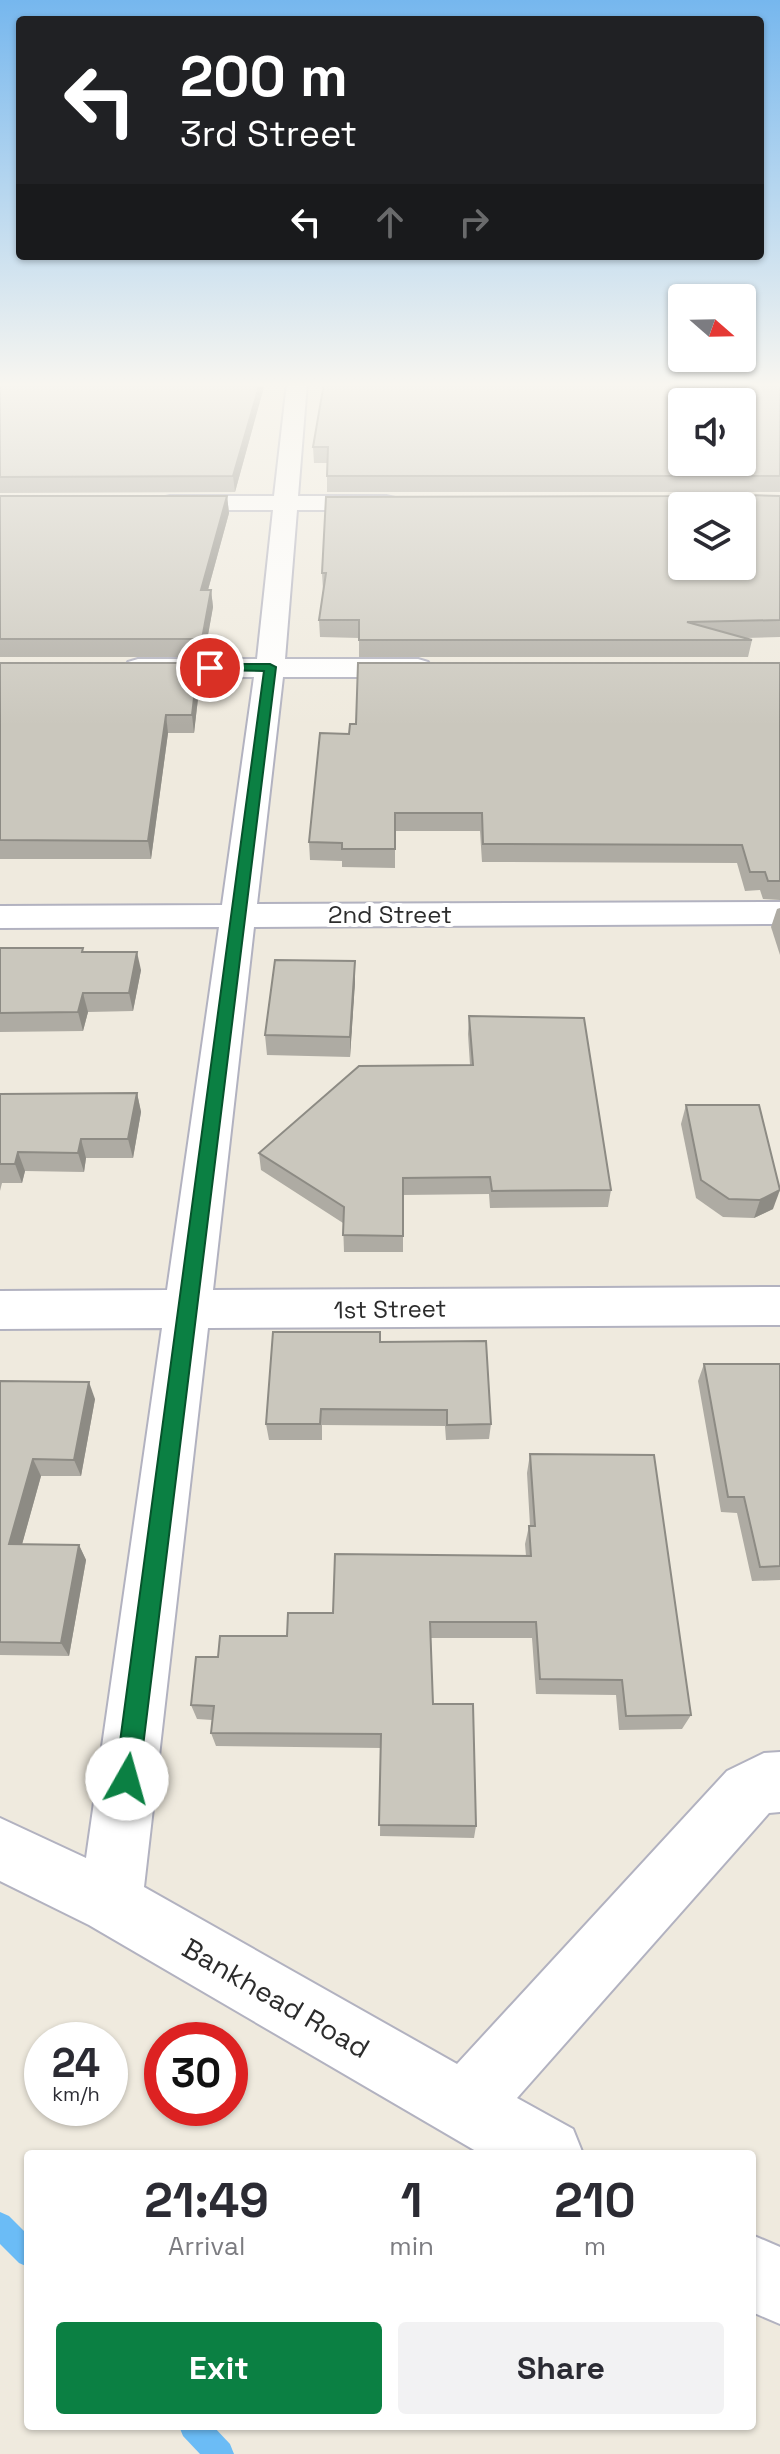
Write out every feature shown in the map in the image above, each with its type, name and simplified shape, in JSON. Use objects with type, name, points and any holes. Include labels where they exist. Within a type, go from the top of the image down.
[{"type":"street","points":[[111,1903],[270,667],[285,498]]},
{"type":"street","points":[[142,503],[412,503]]},
{"type":"street","points":[[111,668],[443,668]]},
{"type":"street","name":"2nd Street","points":[[0,917],[780,913]]},
{"type":"street","name":"1st Street","points":[[0,1310],[780,1306]]},
{"type":"street","points":[[464,2106],[748,1792],[764,1783],[780,1782]]},
{"type":"street","name":"Bankhead Road","points":[[0,1849],[111,1903],[541,2150]]},
{"type":"street","points":[[756,2273],[780,2287]]},
{"type":"building","points":[[0,498],[227,498],[201,590],[211,590],[202,639],[0,639]]},
{"type":"building","points":[[326,498],[668,498],[668,580],[756,580],[756,498],[780,498],[780,620],[687,622],[752,640],[359,640],[359,620],[319,620],[326,573],[322,573]]},
{"type":"building","points":[[0,663],[198,663],[192,715],[166,715],[148,841],[0,840]]},
{"type":"building","points":[[358,663],[780,663],[780,881],[768,881],[765,872],[750,872],[742,845],[483,844],[482,813],[395,813],[395,849],[342,849],[342,843],[309,842],[320,733],[349,734],[350,724],[356,724]]},
{"type":"building","points":[[0,948],[83,948],[82,952],[137,952],[129,993],[83,993],[78,1012],[0,1013]]},
{"type":"building","points":[[275,960],[355,961],[350,1037],[265,1035]]},
{"type":"building","points":[[469,1016],[584,1018],[611,1190],[492,1191],[490,1177],[403,1178],[403,1236],[343,1235],[344,1207],[259,1153],[359,1066],[473,1065]]},
{"type":"building","points":[[137,1093],[128,1139],[81,1139],[78,1153],[18,1152],[15,1164],[0,1164],[0,1094]]},
{"type":"building","points":[[686,1105],[759,1105],[780,1190],[760,1200],[729,1199],[701,1180]]},
{"type":"building","points":[[273,1332],[380,1332],[380,1342],[486,1341],[491,1424],[447,1425],[447,1410],[321,1409],[320,1424],[266,1424]]},
{"type":"building","points":[[704,1364],[780,1364],[780,1566],[760,1567],[744,1497],[728,1497]]},
{"type":"building","points":[[0,1381],[89,1382],[74,1460],[33,1459],[9,1544],[79,1545],[61,1643],[0,1642]]},
{"type":"building","points":[[530,1454],[654,1455],[691,1715],[626,1716],[622,1680],[540,1679],[536,1622],[430,1622],[433,1704],[473,1704],[476,1826],[379,1825],[381,1734],[211,1733],[214,1706],[191,1705],[196,1657],[218,1657],[220,1636],[287,1636],[288,1613],[333,1613],[335,1554],[531,1556],[529,1526],[535,1526]]},
{"type":"waterway","points":[[0,2225],[24,2250]]},
{"type":"waterway","points":[[197,2430],[220,2454]]},
{"type":"route","points":[[127,1779],[270,667],[210,668]]}]
